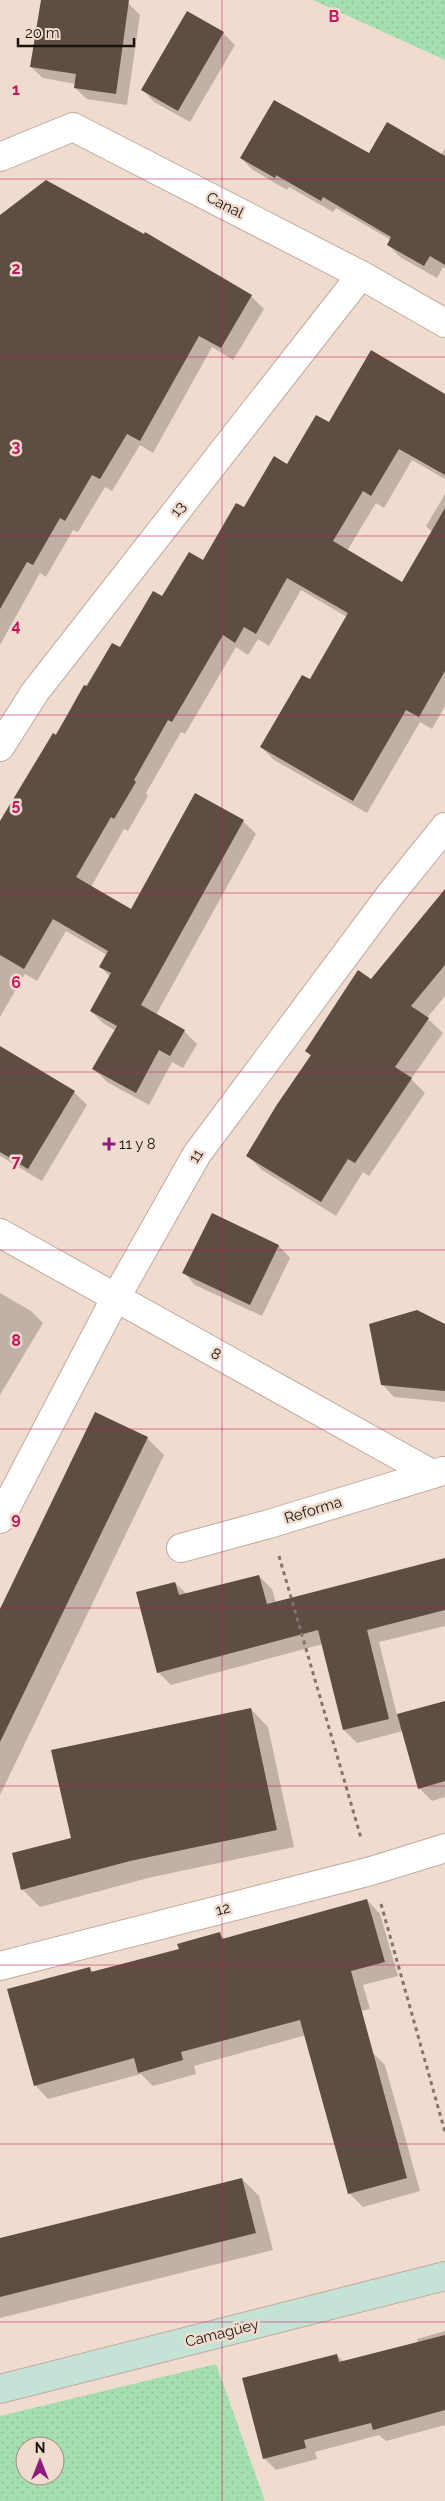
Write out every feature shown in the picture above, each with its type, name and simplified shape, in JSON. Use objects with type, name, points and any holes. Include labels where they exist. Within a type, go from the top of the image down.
[{"type":"main road","name":"Camagüey","points":[[0,2389],[445,2276]]},
{"type":"street","name":"Canal","points":[[0,157],[73,127],[361,275],[445,324]]},
{"type":"street","name":"13","points":[[0,747],[35,692],[361,275]]},
{"type":"street","name":"11","points":[[0,1519],[115,1299],[197,1154],[390,895],[445,828]]},
{"type":"street","name":"8","points":[[0,1233],[115,1299],[439,1472]]},
{"type":"street","name":"Reforma","points":[[181,1548],[269,1524],[439,1472]]},
{"type":"street","name":"12","points":[[0,1966],[371,1871],[445,1848]]},
{"type":"path","points":[[269,1524],[445,2132]]},
{"type":"green space","points":[[313,0],[445,0],[445,60]]},
{"type":"green space","points":[[216,2364],[265,2501],[0,2501],[0,2416]]},
{"type":"building","points":[[41,0],[129,0],[116,94],[74,88],[76,74],[30,67]]},
{"type":"building","points":[[187,11],[224,32],[178,111],[141,90]]},
{"type":"building","points":[[274,100],[369,153],[387,122],[445,156],[445,265],[430,256],[424,266],[387,245],[391,237],[323,197],[321,201],[276,175],[275,178],[240,158]]},
{"type":"building","points":[[46,180],[144,234],[145,232],[252,295],[221,348],[199,336],[140,441],[127,434],[100,479],[92,475],[65,521],[60,518],[33,565],[27,562],[0,609],[0,215]]},
{"type":"building","points":[[371,350],[445,394],[445,475],[399,449],[371,496],[363,491],[333,541],[402,582],[445,508],[445,671],[419,717],[406,710],[353,801],[260,747],[302,675],[310,679],[348,613],[287,578],[256,634],[244,627],[235,643],[223,635],[172,722],[168,720],[134,780],[136,782],[114,819],[111,817],[76,877],[131,909],[195,793],[244,820],[141,1005],[185,1030],[170,1056],[159,1050],[136,1093],[92,1069],[117,1026],[90,1011],[111,973],[99,967],[108,951],[53,919],[24,969],[0,955],[0,821],[53,733],[56,735],[84,685],[87,686],[112,643],[120,647],[153,591],[162,596],[189,552],[203,560],[236,503],[244,507],[274,456],[287,464],[316,415],[329,422]]},
{"type":"building","points":[[445,889],[445,965],[411,1006],[429,1018],[395,1067],[412,1078],[355,1163],[348,1159],[321,1202],[246,1156],[276,1106],[311,1055],[305,1051],[358,970],[371,979]]},
{"type":"building","points":[[0,1046],[75,1091],[28,1169],[0,1152]]},
{"type":"building","points":[[212,1213],[279,1245],[250,1305],[182,1273]]},
{"type":"building","points":[[417,1310],[445,1324],[445,1391],[381,1385],[369,1324]]},
{"type":"building","points":[[95,1412],[148,1437],[0,1742],[0,1609]]},
{"type":"building","points":[[445,1558],[445,1610],[367,1630],[389,1719],[343,1730],[318,1630],[157,1673],[136,1592],[175,1582],[179,1595],[259,1575],[267,1604]]},
{"type":"building","points":[[445,1701],[445,1781],[418,1789],[397,1714]]},
{"type":"building","points":[[251,1708],[277,1830],[130,1861],[21,1890],[12,1853],[71,1838],[51,1750]]},
{"type":"building","points":[[367,1899],[385,1962],[351,1971],[407,2178],[348,2194],[300,2020],[181,2052],[183,2060],[138,2073],[134,2058],[34,2086],[7,1989],[90,1967],[91,1972],[179,1949],[177,1944],[220,1932],[222,1939]]},
{"type":"building","points":[[242,2178],[256,2233],[0,2297],[0,2238]]},
{"type":"building","points":[[445,2335],[445,2410],[373,2430],[371,2423],[304,2440],[306,2448],[263,2459],[242,2378],[337,2354],[339,2362]]},
{"type":"place","name":"11 y 8","points":[[109,1144]]}]
